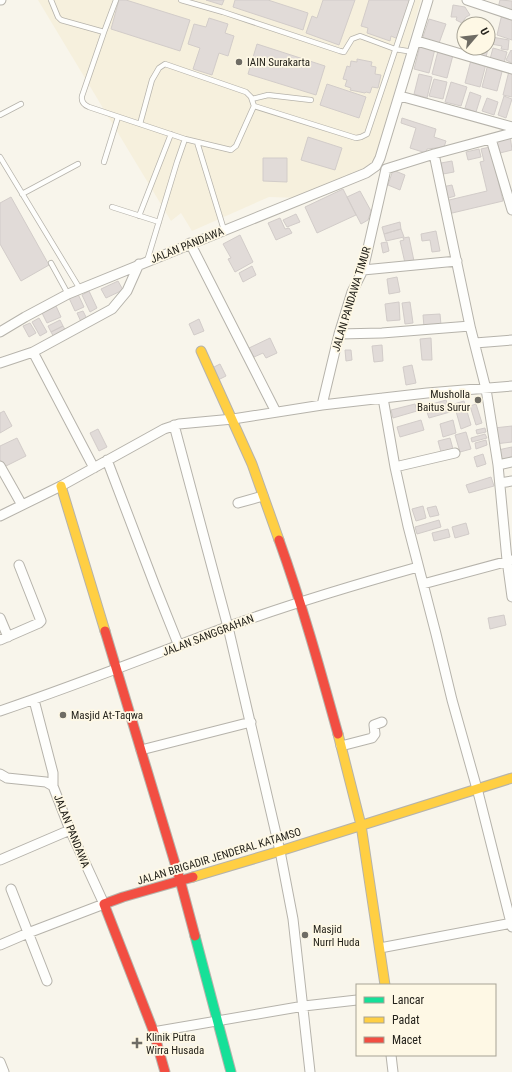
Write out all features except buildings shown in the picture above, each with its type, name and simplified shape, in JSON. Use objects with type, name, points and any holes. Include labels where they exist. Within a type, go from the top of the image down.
[{"type":"street","points":[[428,0],[417,41],[377,165],[386,169],[434,154],[512,133]]},
{"type":"street","points":[[467,0],[512,15]]},
{"type":"street","points":[[417,41],[512,69]]},
{"type":"street","points":[[400,96],[512,127]]},
{"type":"street","points":[[490,139],[512,210]]},
{"type":"street","points":[[434,154],[470,326],[486,389],[498,464],[512,597]]},
{"type":"street","name":"JALAN PANDAWA","points":[[0,332],[24,317],[68,294],[143,262],[366,173],[377,165]]},
{"type":"street","name":"JALAN PANDAWA TIMUR","points":[[322,405],[339,334],[352,292],[363,270],[386,169]]},
{"type":"street","points":[[190,243],[276,412]]},
{"type":"street","points":[[363,270],[457,261]]},
{"type":"street","points":[[0,363],[33,352],[112,309],[127,291],[143,262]]},
{"type":"street","points":[[339,334],[382,333],[470,326]]},
{"type":"street","points":[[475,343],[512,340]]},
{"type":"street","points":[[201,350],[252,464],[300,602],[341,746],[361,825],[385,984]]},
{"type":"street","points":[[33,352],[94,468]]},
{"type":"street","points":[[0,516],[61,486],[154,434],[174,425],[233,419],[322,405],[427,393],[512,386]]},
{"type":"street","points":[[380,948],[512,924],[418,567],[395,467],[383,398]]},
{"type":"street","points":[[174,425],[228,627],[280,851],[293,919],[304,1006],[310,1072]]},
{"type":"street","points":[[395,467],[455,453]]},
{"type":"street","points":[[107,460],[179,646]]},
{"type":"street","points":[[498,464],[512,462]]},
{"type":"street","points":[[0,466],[22,505]]},
{"type":"street","points":[[500,483],[512,481]]},
{"type":"street","points":[[61,486],[180,880],[231,1072]]},
{"type":"street","points":[[238,503],[264,496]]},
{"type":"street","points":[[423,584],[509,560]]},
{"type":"street","points":[[0,618],[4,638],[41,621],[19,565]]},
{"type":"street","name":"JALAN SANGGRAHAN","points":[[0,711],[34,700],[228,627],[300,602],[349,586],[418,567]]},
{"type":"street","points":[[34,700],[54,773],[53,786]]},
{"type":"street","points":[[141,750],[250,722]]},
{"type":"street","points":[[341,746],[372,738],[375,734],[374,725],[382,722]]},
{"type":"street","name":"JALAN PANDAWA","points":[[2,777],[46,782],[53,786],[70,830],[104,904]]},
{"type":"street","name":"JALAN BRIGADIR JENDERAL KATAMSO","points":[[104,904],[280,851],[512,778]]},
{"type":"street","points":[[0,860],[70,830]]},
{"type":"street","points":[[11,889],[47,980]]},
{"type":"street","points":[[0,945],[104,904],[153,1032],[165,1072]]},
{"type":"street","points":[[153,1032],[304,1006],[356,1000]]},
{"type":"street","points":[[391,1056],[393,1072]]},
{"type":"street","points":[[0,1062],[4,1072]]},
{"type":"lane","points":[[51,0],[58,17],[62,20],[104,32]]},
{"type":"lane","points":[[116,0],[82,96],[84,105],[87,107],[185,139],[228,150],[234,149],[254,106],[252,99],[246,92],[165,64],[159,68],[152,80],[140,124]]},
{"type":"lane","points":[[181,0],[223,12],[344,52],[352,38],[360,36],[396,49],[413,52]]},
{"type":"lane","points":[[254,106],[356,138],[363,137],[367,134],[412,0]]},
{"type":"lane","points":[[252,99],[268,96],[310,100]]},
{"type":"lane","points":[[0,115],[21,104]]},
{"type":"lane","points":[[104,162],[118,117]]},
{"type":"lane","points":[[139,216],[171,134]]},
{"type":"lane","points":[[143,262],[159,222],[185,139]]},
{"type":"lane","points":[[197,142],[224,230]]},
{"type":"lane","points":[[0,157],[80,289]]},
{"type":"lane","points":[[22,194],[78,164]]},
{"type":"lane","points":[[112,207],[159,222]]},
{"type":"lane","points":[[51,263],[68,294]]},
{"type":"shaded area","name":"IAIN Surakarta","points":[[38,0],[421,0],[375,159],[360,174],[302,198],[269,197],[192,231],[181,213],[171,221]]},
{"type":"traffic: fast","points":[[195,936],[231,1072]]},
{"type":"traffic: slow","points":[[201,351],[252,464],[279,540]]},
{"type":"traffic: slow","points":[[61,486],[105,631]]},
{"type":"traffic: slow","points":[[338,734],[361,825],[385,984]]},
{"type":"traffic: slow","points":[[193,877],[512,778]]},
{"type":"traffic: jam","points":[[279,540],[303,612],[338,734]]},
{"type":"traffic: jam","points":[[105,631],[180,880],[195,936]]},
{"type":"traffic: jam","points":[[165,1072],[153,1030],[104,904],[193,877]]},
{"type":"place","name":"IAIN Surakarta","points":[[239,62]]},
{"type":"place","name":"Musholla Baitus Surur","points":[[478,400]]},
{"type":"place","name":"Masjid At-Taqwa","points":[[63,715]]},
{"type":"place","name":"Masjid Nurrl Huda","points":[[305,935]]},
{"type":"place","name":"Klinik Putra Wirra Husada","points":[[137,1043]]}]
